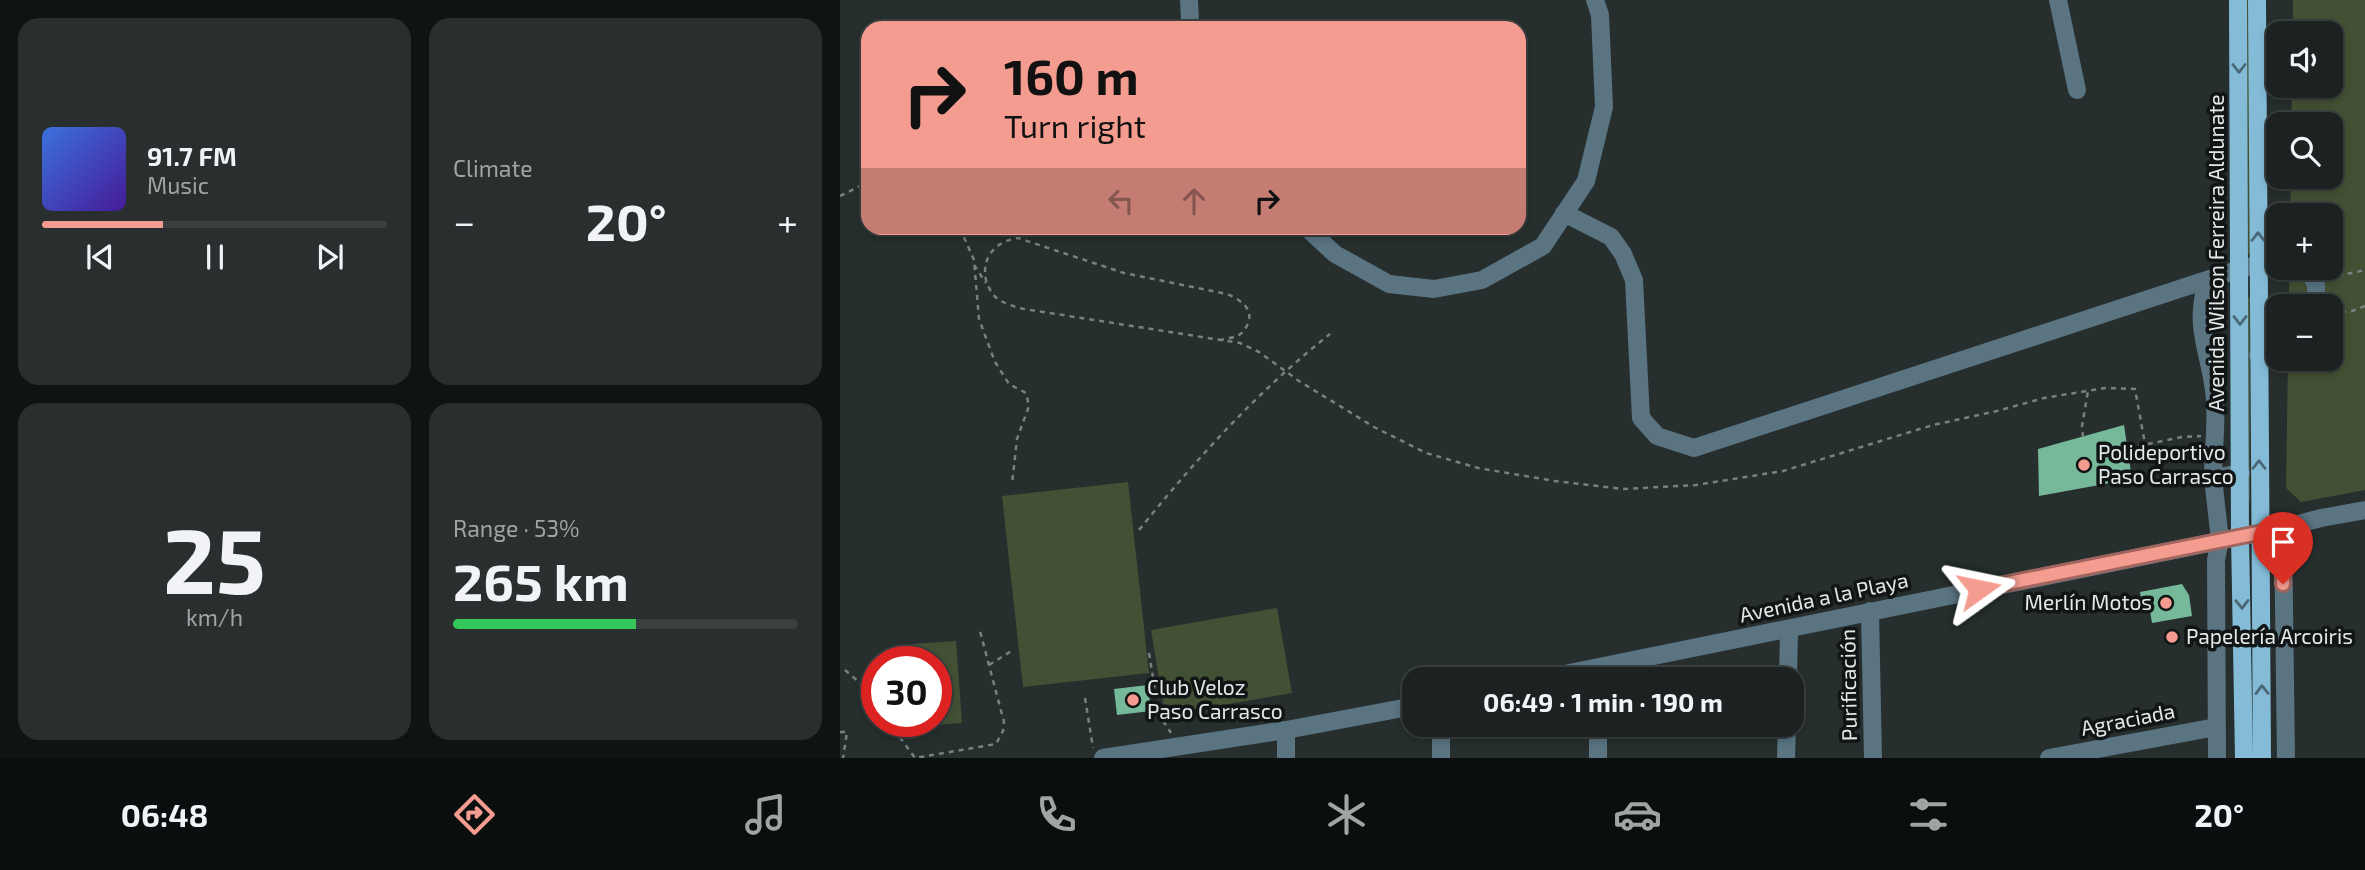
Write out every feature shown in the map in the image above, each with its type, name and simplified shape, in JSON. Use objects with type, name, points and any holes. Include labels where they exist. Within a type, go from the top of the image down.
[{"type":"main road","name":"Avenida Wilson Ferreira Aldunate","points":[[2238,0],[2240,536],[2244,758]]},
{"type":"main road","name":"Avenida Wilson Ferreira Aldunate","points":[[2257,0],[2262,758]]},
{"type":"street","points":[[1189,0],[1190,21]]},
{"type":"street","points":[[1315,235],[1335,254],[1389,284],[1434,289],[1482,280],[1543,246],[1586,181],[1605,107],[1600,15],[1595,0]]},
{"type":"street","points":[[2058,0],[2077,90]]},
{"type":"street","points":[[1564,213],[1611,237],[1623,254],[1634,279],[1641,418],[1657,436],[1694,448],[2239,269],[2266,263]]},
{"type":"street","points":[[2314,280],[2316,294]]},
{"type":"street","points":[[2207,281],[2200,305],[2200,324],[2215,391],[2213,478],[2220,540],[2216,560],[2217,758]]},
{"type":"street","points":[[2258,355],[2266,351]]},
{"type":"street","points":[[2213,478],[2241,473]]},
{"type":"street","name":"Avenida a la Playa","points":[[1624,667],[1870,611],[2365,510]]},
{"type":"street","points":[[2283,528],[2286,758]]},
{"type":"street","name":"Purificación","points":[[1870,611],[1873,758]]},
{"type":"street","points":[[1788,667],[1789,630]]},
{"type":"street","points":[[1103,758],[1142,754],[1168,747],[1286,730],[1402,708]]},
{"type":"street","name":"Agraciada","points":[[2049,758],[2216,727]]},
{"type":"street","points":[[1286,730],[1286,758]]},
{"type":"street","points":[[1441,737],[1441,758]]},
{"type":"street","points":[[1598,737],[1598,758]]},
{"type":"street","points":[[1786,758],[1787,737]]},
{"type":"path","points":[[840,196],[861,186]]},
{"type":"path","points":[[963,235],[974,260],[979,319],[995,362],[1009,384],[1026,393],[1029,406],[1017,439],[1012,484]]},
{"type":"path","points":[[988,286],[985,274],[986,259],[994,248],[1006,239],[1018,237],[1124,272],[1227,293],[1248,308],[1250,318],[1246,328],[1238,336],[1219,340]]},
{"type":"path","points":[[974,265],[996,298],[1018,308],[1240,343],[1374,427],[1426,453],[1478,468],[1555,481],[1623,489],[1696,485],[1783,471],[1933,425],[2044,398],[2105,388],[2135,389],[2145,444]]},
{"type":"path","points":[[2316,285],[2332,276],[2365,270]]},
{"type":"path","points":[[2343,312],[2365,306]]},
{"type":"path","points":[[1139,530],[1217,439],[1285,371],[1330,334]]},
{"type":"path","points":[[2083,437],[2082,426],[2088,391]]},
{"type":"path","points":[[2138,446],[2182,437],[2214,435]]},
{"type":"path","points":[[900,737],[915,758],[996,744],[1003,731],[1004,722],[980,631]]},
{"type":"path","points":[[989,665],[1013,650]]},
{"type":"path","points":[[1149,653],[1159,715],[1171,733],[1168,747]]},
{"type":"path","points":[[845,670],[861,684]]},
{"type":"path","points":[[1085,698],[1095,758]]},
{"type":"path","points":[[840,732],[847,732],[844,758]]},
{"type":"green space","points":[[2246,0],[2249,0],[2251,252],[2248,255]]},
{"type":"green space","points":[[2293,0],[2365,0],[2365,490],[2301,502],[2286,488],[2288,371],[2343,371],[2343,294],[2289,294],[2289,280],[2343,280],[2343,203],[2290,203],[2291,189],[2343,189],[2343,112],[2291,112],[2292,98],[2343,98],[2343,21],[2293,21]]},
{"type":"green space","points":[[2248,297],[2250,298],[2250,502],[2249,501]]},
{"type":"green space","points":[[1128,482],[1149,673],[1023,687],[1002,496]]},
{"type":"green space","points":[[1277,608],[1292,693],[1165,715],[1151,630]]},
{"type":"green space","points":[[956,641],[962,723],[952,724],[952,646],[898,645]]},
{"type":"building","name":"Polideportivo Paso Carrasco","points":[[2124,425],[2132,479],[2039,496],[2038,449]]},
{"type":"building","name":"Merlín Motos","points":[[2182,584],[2189,595],[2192,616],[2152,623],[2150,611],[2143,612],[2140,592]]},
{"type":"building","name":"Club Veloz Paso Carrasco","points":[[1148,685],[1151,711],[1117,715],[1114,689]]},
{"type":"place","name":"Polideportivo Paso Carrasco","points":[[2084,465]]},
{"type":"place","name":"Merlín Motos","points":[[2166,603]]},
{"type":"place","name":"Papelería Arcoiris","points":[[2172,637]]},
{"type":"place","name":"Club Veloz Paso Carrasco","points":[[1133,700]]},
{"type":"route","points":[[1979,589],[2283,528],[2283,584]]}]
